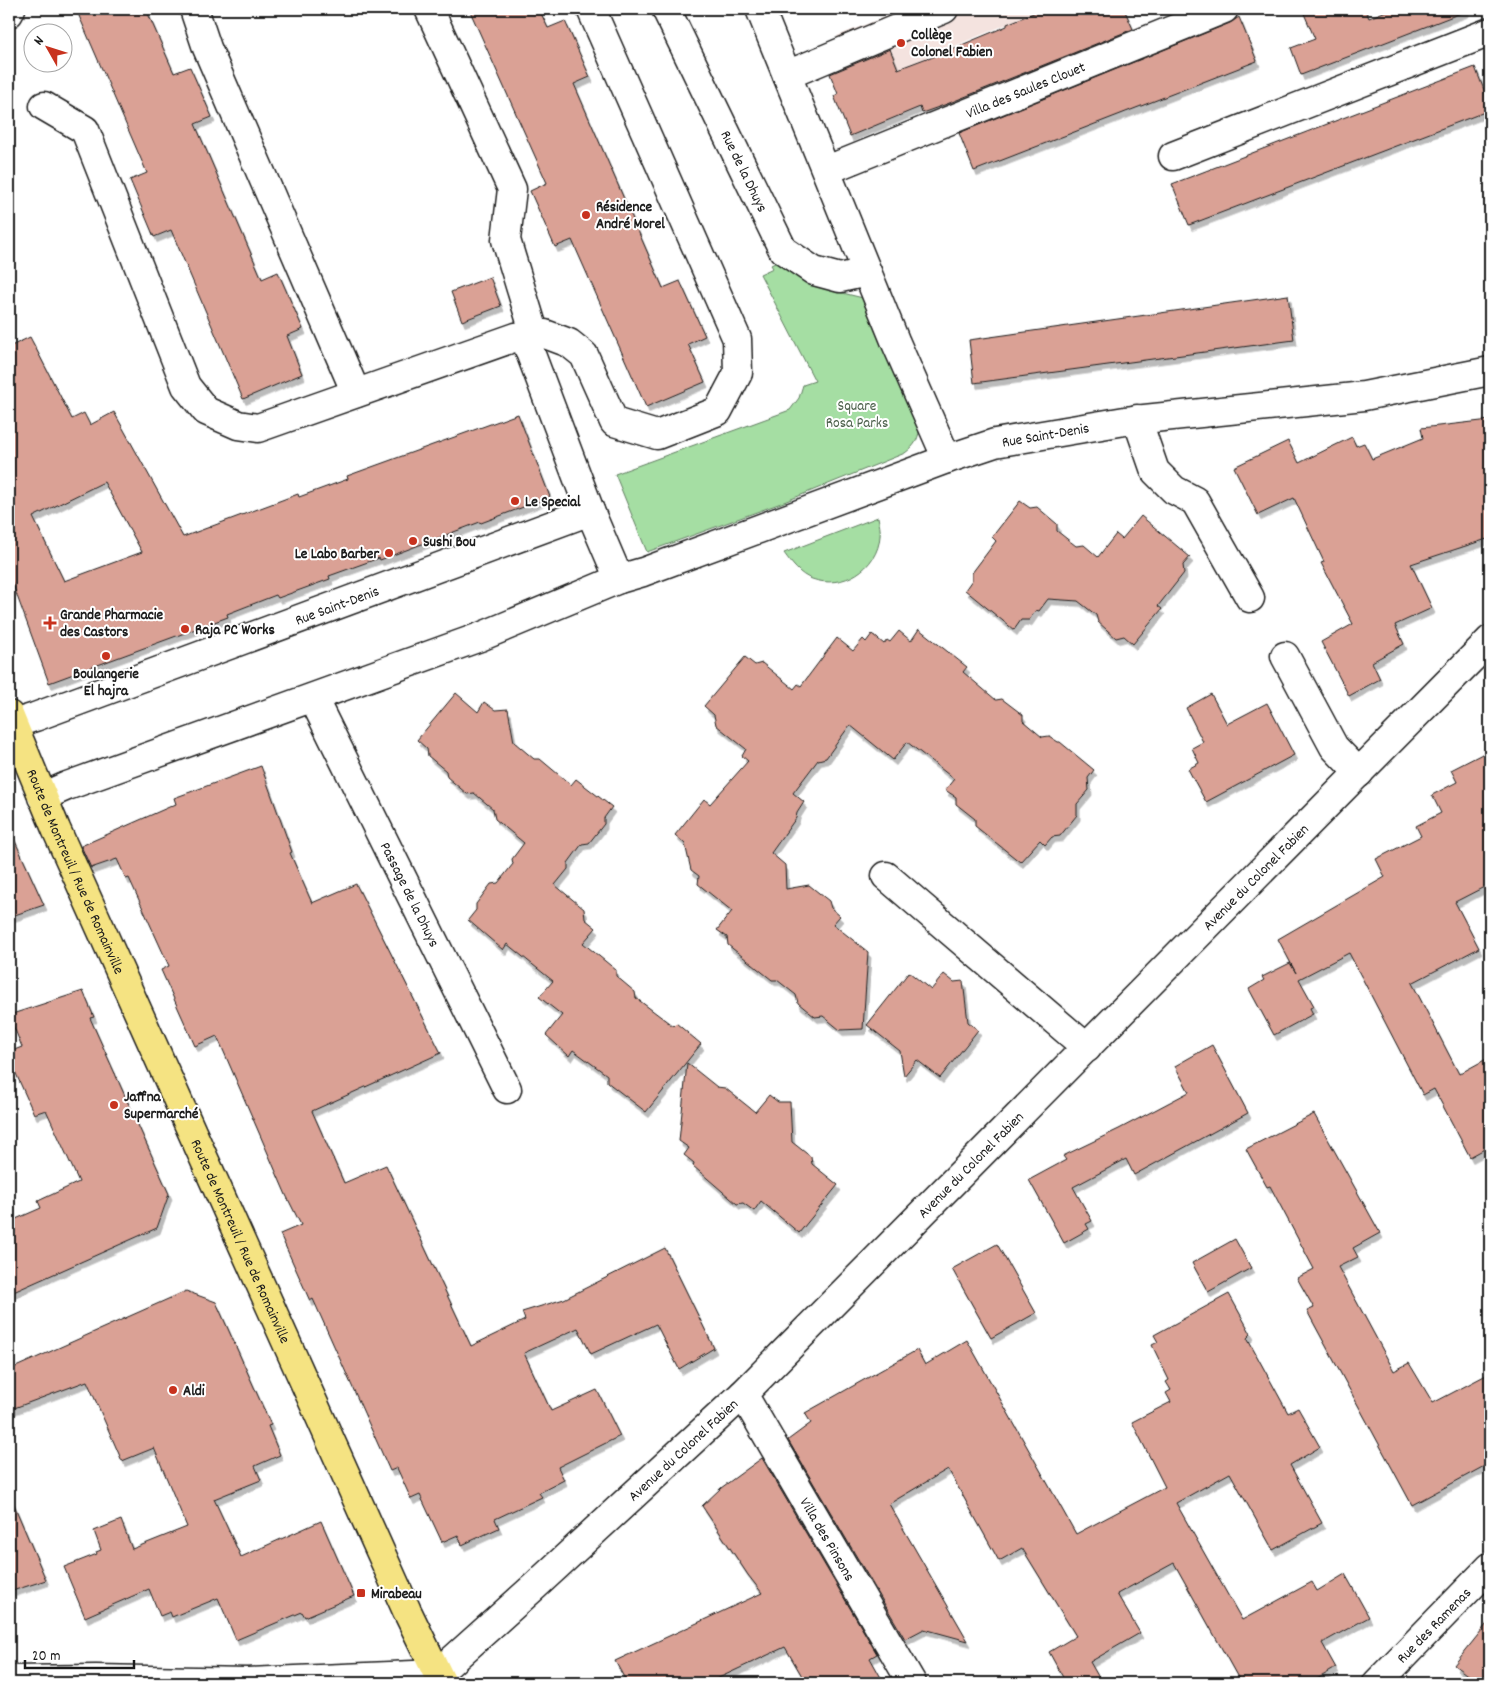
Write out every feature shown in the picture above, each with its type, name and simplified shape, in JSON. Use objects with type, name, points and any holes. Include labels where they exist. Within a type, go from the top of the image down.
[{"type":"main road","name":"Route de Montreuil / Rue de Romainville","points":[[11,719],[42,797],[439,1678]]},
{"type":"street","points":[[9,13],[12,9]]},
{"type":"street","points":[[194,9],[207,48],[356,393]]},
{"type":"street","points":[[429,9],[512,189],[506,240],[530,336],[590,511],[619,579]]},
{"type":"street","points":[[44,106],[85,130],[186,386],[206,411],[238,425],[258,428],[516,337],[545,334],[569,343],[584,355],[614,422],[658,435],[718,411],[738,373],[736,338],[590,9]]},
{"type":"street","name":"Rue de la Dhuys","points":[[666,9],[783,250],[814,271],[840,278],[867,272]]},
{"type":"street","points":[[760,9],[827,170],[896,344],[947,459]]},
{"type":"street","points":[[787,74],[944,9]]},
{"type":"street","name":"Villa des Saules Clouet","points":[[827,170],[1224,9]]},
{"type":"street","points":[[1173,156],[1490,32]]},
{"type":"street","name":"Rue Saint-Denis","points":[[42,797],[67,786],[480,638],[619,579],[643,572],[995,443],[1137,419],[1364,396],[1490,371]]},
{"type":"street","points":[[1137,419],[1155,471],[1174,490],[1195,501],[1250,598]]},
{"type":"street","name":"Rue Saint-Denis","points":[[11,719],[54,710],[590,511]]},
{"type":"street","name":"Avenue du Colonel Fabien","points":[[439,1678],[743,1394],[1490,640]]},
{"type":"street","points":[[1285,656],[1334,747],[1359,773]]},
{"type":"street","name":"Passage de la Dhuys","points":[[313,698],[507,1089]]},
{"type":"street","points":[[886,876],[1086,1048]]},
{"type":"street","name":"Villa des Pinsons","points":[[743,1394],[912,1683]]},
{"type":"street","name":"Rue des Ramenas","points":[[1377,1683],[1490,1567]]},
{"type":"street","points":[[9,1680],[96,1679],[247,1682],[439,1678]]},
{"type":"shaded area","name":"Collège Colonel Fabien","points":[[904,9],[1043,9],[856,87],[837,36]]},
{"type":"green space","name":"Square Rosa Parks","points":[[781,256],[818,287],[863,298],[890,353],[920,424],[916,441],[905,453],[784,502],[647,552],[615,474],[790,410],[799,398],[803,385],[815,381],[760,274],[773,268],[771,265],[777,262]]},
{"type":"green space","points":[[878,517],[880,536],[878,548],[873,558],[866,567],[846,579],[835,582],[823,582],[812,579],[800,572],[784,553]]},
{"type":"building","points":[[76,9],[146,9],[174,73],[190,67],[212,117],[195,124],[262,279],[278,272],[303,329],[287,336],[302,374],[243,399],[171,230],[154,237],[130,180],[147,173]]},
{"type":"building","name":"Résidence André Morel","points":[[469,9],[539,9],[548,28],[565,21],[590,77],[574,84],[663,288],[680,281],[705,336],[688,344],[705,382],[646,407],[572,240],[555,247],[530,191],[547,183]]},
{"type":"building","points":[[1043,9],[1124,9],[1133,29],[947,104],[922,113],[920,107],[850,136],[834,96],[838,94],[830,74],[890,49],[898,69],[928,59]]},
{"type":"building","points":[[1302,9],[1365,9],[1369,18],[1391,9],[1466,9],[1466,11],[1301,75],[1291,48],[1315,39]]},
{"type":"building","points":[[1239,17],[1257,61],[974,171],[959,133],[1230,23]]},
{"type":"building","points":[[1475,67],[1490,105],[1490,110],[1189,225],[1172,184]]},
{"type":"building","points":[[490,277],[501,306],[462,321],[451,292]]},
{"type":"building","points":[[1288,295],[1294,340],[974,383],[969,340]]},
{"type":"building","points":[[30,337],[72,419],[84,413],[90,425],[114,412],[183,537],[298,494],[299,497],[348,479],[347,476],[518,414],[550,497],[380,560],[379,558],[329,576],[330,579],[278,598],[276,595],[227,614],[228,617],[49,683],[9,574],[9,347]],"holes":[[[104,482],[142,552],[64,581],[33,517]]]},
{"type":"building","points":[[1490,420],[1490,538],[1411,564],[1432,608],[1395,625],[1404,644],[1372,662],[1380,679],[1349,696],[1321,642],[1353,624],[1321,563],[1324,562],[1294,498],[1258,515],[1234,467],[1288,441],[1299,463],[1352,437],[1356,446],[1364,443],[1372,459],[1423,438],[1421,428]]},
{"type":"building","points":[[1020,501],[1030,508],[1037,507],[1057,524],[1057,531],[1076,546],[1084,545],[1098,557],[1116,534],[1122,539],[1141,516],[1190,557],[1183,565],[1184,573],[1158,606],[1162,609],[1133,644],[1124,636],[1116,638],[1098,622],[1096,615],[1078,601],[1048,599],[1039,611],[1036,610],[1029,620],[1021,620],[1014,630],[965,590],[972,580],[972,573],[996,541],[992,537]]},
{"type":"building","points":[[919,629],[967,667],[963,672],[996,700],[1002,699],[1023,715],[1023,721],[1042,737],[1049,736],[1060,742],[1094,770],[1088,778],[1089,790],[1077,804],[1077,815],[1060,836],[1052,837],[1045,845],[1040,840],[1020,862],[975,826],[975,819],[956,804],[956,797],[945,790],[954,779],[907,742],[893,760],[850,725],[826,758],[818,760],[793,793],[804,802],[796,818],[771,853],[785,865],[786,889],[809,885],[829,901],[831,908],[840,916],[833,924],[868,952],[863,1029],[840,1030],[823,1016],[815,1017],[798,1003],[796,995],[777,980],[772,980],[728,945],[727,937],[717,930],[732,911],[698,884],[699,876],[691,870],[685,844],[675,835],[704,799],[710,804],[748,761],[742,756],[746,749],[716,725],[714,715],[704,706],[745,657],[755,665],[762,663],[794,689],[798,684],[801,686],[837,638],[853,651],[863,639],[866,642],[872,634],[884,644],[887,640],[890,642],[899,631],[911,641]]},
{"type":"building","points":[[456,693],[478,712],[484,702],[495,710],[508,709],[514,742],[534,759],[540,759],[571,785],[576,779],[612,807],[604,818],[604,824],[589,843],[582,844],[568,863],[568,869],[555,885],[584,909],[585,919],[596,928],[583,943],[616,970],[616,976],[635,992],[636,998],[673,1026],[676,1023],[701,1044],[646,1112],[607,1082],[607,1075],[573,1050],[569,1056],[546,1035],[562,1015],[539,997],[553,981],[507,944],[503,950],[468,920],[476,910],[476,904],[491,884],[498,883],[513,864],[512,859],[524,843],[495,819],[493,809],[474,793],[467,794],[447,777],[446,771],[428,756],[427,749],[417,740]]},
{"type":"building","points":[[1211,694],[1227,724],[1267,703],[1294,755],[1206,802],[1188,769],[1199,763],[1192,748],[1203,742],[1186,708]]},
{"type":"building","points":[[1490,750],[1490,884],[1455,902],[1479,948],[1412,983],[1459,1074],[1490,1057],[1490,1146],[1470,1157],[1434,1089],[1423,1095],[1349,953],[1299,979],[1314,1006],[1310,1008],[1313,1014],[1274,1035],[1249,989],[1264,980],[1262,977],[1290,963],[1296,973],[1278,939],[1385,877],[1376,859],[1421,836],[1416,826],[1441,813],[1432,795],[1457,782],[1451,770]]},
{"type":"building","points":[[261,766],[292,852],[290,853],[312,903],[356,884],[441,1053],[312,1111],[344,1183],[386,1165],[471,1346],[525,1320],[522,1312],[564,1299],[665,1248],[714,1348],[679,1369],[656,1324],[591,1354],[578,1328],[524,1353],[551,1411],[597,1390],[620,1436],[558,1467],[564,1480],[539,1493],[542,1497],[495,1519],[499,1528],[462,1545],[458,1535],[442,1542],[420,1495],[411,1499],[397,1468],[390,1471],[313,1299],[310,1301],[280,1234],[301,1225],[286,1195],[217,1036],[195,1046],[161,970],[169,966],[129,878],[126,879],[117,859],[91,868],[81,846],[176,804],[174,798]]},
{"type":"building","points":[[9,828],[44,905],[9,917]]},
{"type":"building","points":[[909,972],[931,990],[944,974],[954,982],[963,981],[968,1022],[978,1030],[940,1078],[917,1060],[904,1076],[900,1051],[867,1025]]},
{"type":"building","points":[[83,991],[94,1017],[90,1018],[169,1194],[157,1228],[9,1294],[9,1222],[41,1208],[38,1201],[79,1182],[46,1110],[34,1114],[9,1058],[9,1052],[22,1047],[9,1015]]},
{"type":"building","points":[[1212,1045],[1248,1113],[1134,1175],[1126,1159],[1073,1187],[1092,1221],[1086,1224],[1089,1229],[1064,1243],[1029,1180],[1066,1160],[1063,1156],[1189,1092],[1175,1066]]},
{"type":"building","points":[[687,1063],[717,1087],[725,1088],[755,1112],[769,1095],[778,1102],[790,1102],[792,1142],[811,1157],[812,1164],[838,1185],[799,1233],[761,1201],[754,1211],[743,1203],[737,1204],[693,1166],[694,1163],[684,1155],[689,1148],[679,1141]]},
{"type":"building","points":[[1314,1114],[1380,1233],[1353,1248],[1358,1257],[1338,1267],[1394,1371],[1409,1363],[1433,1403],[1490,1373],[1490,1463],[1412,1505],[1307,1311],[1314,1308],[1297,1278],[1314,1269],[1270,1186],[1267,1187],[1246,1149]]},
{"type":"building","points":[[1235,1239],[1251,1268],[1208,1292],[1192,1263]]},
{"type":"building","points":[[997,1244],[1036,1313],[991,1338],[952,1269]]},
{"type":"building","points":[[186,1291],[216,1302],[271,1425],[268,1426],[280,1455],[255,1466],[261,1480],[214,1499],[241,1557],[321,1521],[354,1596],[305,1617],[302,1612],[236,1640],[218,1598],[172,1617],[170,1612],[160,1616],[149,1589],[85,1617],[64,1567],[97,1554],[96,1552],[101,1550],[94,1531],[121,1520],[132,1549],[187,1527],[154,1448],[122,1461],[87,1381],[9,1410],[9,1370]]},
{"type":"building","points":[[1229,1294],[1251,1334],[1247,1338],[1288,1413],[1298,1408],[1320,1447],[1290,1465],[1322,1523],[1273,1550],[1230,1473],[1176,1503],[1242,1620],[1312,1582],[1317,1591],[1345,1574],[1369,1617],[1322,1643],[1336,1668],[1310,1683],[1241,1683],[1174,1563],[1117,1594],[1140,1633],[1090,1662],[1102,1683],[1066,1683],[1049,1652],[1076,1636],[1022,1548],[999,1561],[948,1469],[889,1504],[968,1641],[924,1629],[905,1639],[788,1440],[811,1423],[805,1413],[917,1350],[925,1365],[967,1340],[1076,1534],[1165,1487],[1132,1422],[1171,1402],[1166,1393],[1171,1390],[1166,1382],[1169,1380],[1152,1345],[1158,1342],[1154,1335]]},
{"type":"building","points":[[762,1458],[877,1654],[870,1658],[884,1683],[806,1683],[785,1647],[708,1683],[627,1683],[615,1661],[762,1593],[702,1506],[721,1488]]},
{"type":"building","points":[[9,1493],[46,1580],[9,1592]]},
{"type":"building","points":[[1490,1620],[1490,1683],[1478,1683],[1454,1665]]},
{"type":"place","name":"Collège Colonel Fabien","points":[[901,43]]},
{"type":"place","name":"Résidence André Morel","points":[[586,215]]},
{"type":"place","name":"Le Special","points":[[515,501]]},
{"type":"place","name":"Sushi Bou","points":[[413,541]]},
{"type":"place","name":"Le Labo Barber","points":[[389,553]]},
{"type":"place","name":"Grande Pharmacie des Castors","points":[[50,623]]},
{"type":"place","name":"Raja PC Works","points":[[185,629]]},
{"type":"place","name":"Boulangerie El hajra","points":[[106,656]]},
{"type":"place","name":"Jaffna Supermarché","points":[[114,1105]]},
{"type":"place","name":"Aldi","points":[[173,1390]]},
{"type":"place","name":"Mirabeau","points":[[361,1593]]}]
